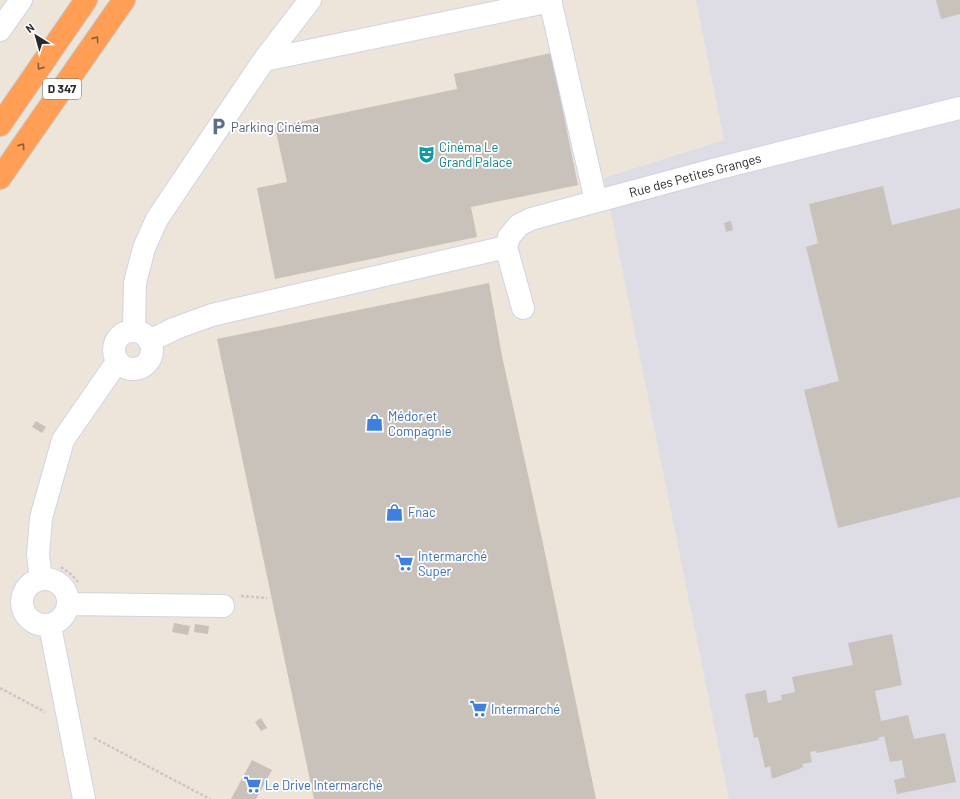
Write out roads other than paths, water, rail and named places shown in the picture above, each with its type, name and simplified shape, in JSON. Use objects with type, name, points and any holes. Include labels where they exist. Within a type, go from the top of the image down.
[{"type":"highway","name":"D 347","points":[[0,125],[86,0]]},
{"type":"highway","name":"D 347","points":[[0,178],[124,0]]},
{"type":"street","points":[[0,30],[21,0]]},
{"type":"street","points":[[310,0],[264,60],[157,219],[144,248],[135,283],[142,336],[152,349],[151,357],[143,366],[131,369],[124,367],[117,362],[114,355],[116,341],[126,332],[142,336],[176,328],[212,315],[506,248],[523,308]]},
{"type":"street","points":[[264,60],[550,0],[596,201]]},
{"type":"street","name":"Rue des Petites Granges","points":[[506,248],[509,237],[519,226],[531,219],[728,166],[960,108]]},
{"type":"street","points":[[41,579],[38,556],[40,518],[62,440],[117,362]]},
{"type":"street","points":[[41,579],[49,579],[58,583],[64,588],[68,596],[69,604],[63,618],[50,626],[41,626],[33,623],[27,617],[23,610],[22,601],[24,593],[28,587],[41,579]]},
{"type":"street","points":[[69,604],[230,601]]},
{"type":"street","points":[[50,626],[84,799]]},
{"type":"place","name":"Parking Cinéma","points":[[218,127]]},
{"type":"place","name":"Cinéma Le Grand Palace","points":[[426,154]]},
{"type":"place","name":"Médor et Compagnie","points":[[375,423]]},
{"type":"place","name":"Fnac","points":[[395,512]]},
{"type":"place","name":"Intermarché Super","points":[[405,563]]},
{"type":"place","name":"Intermarché","points":[[478,709]]},
{"type":"place","name":"Le Drive Intermarché","points":[[252,785]]}]
